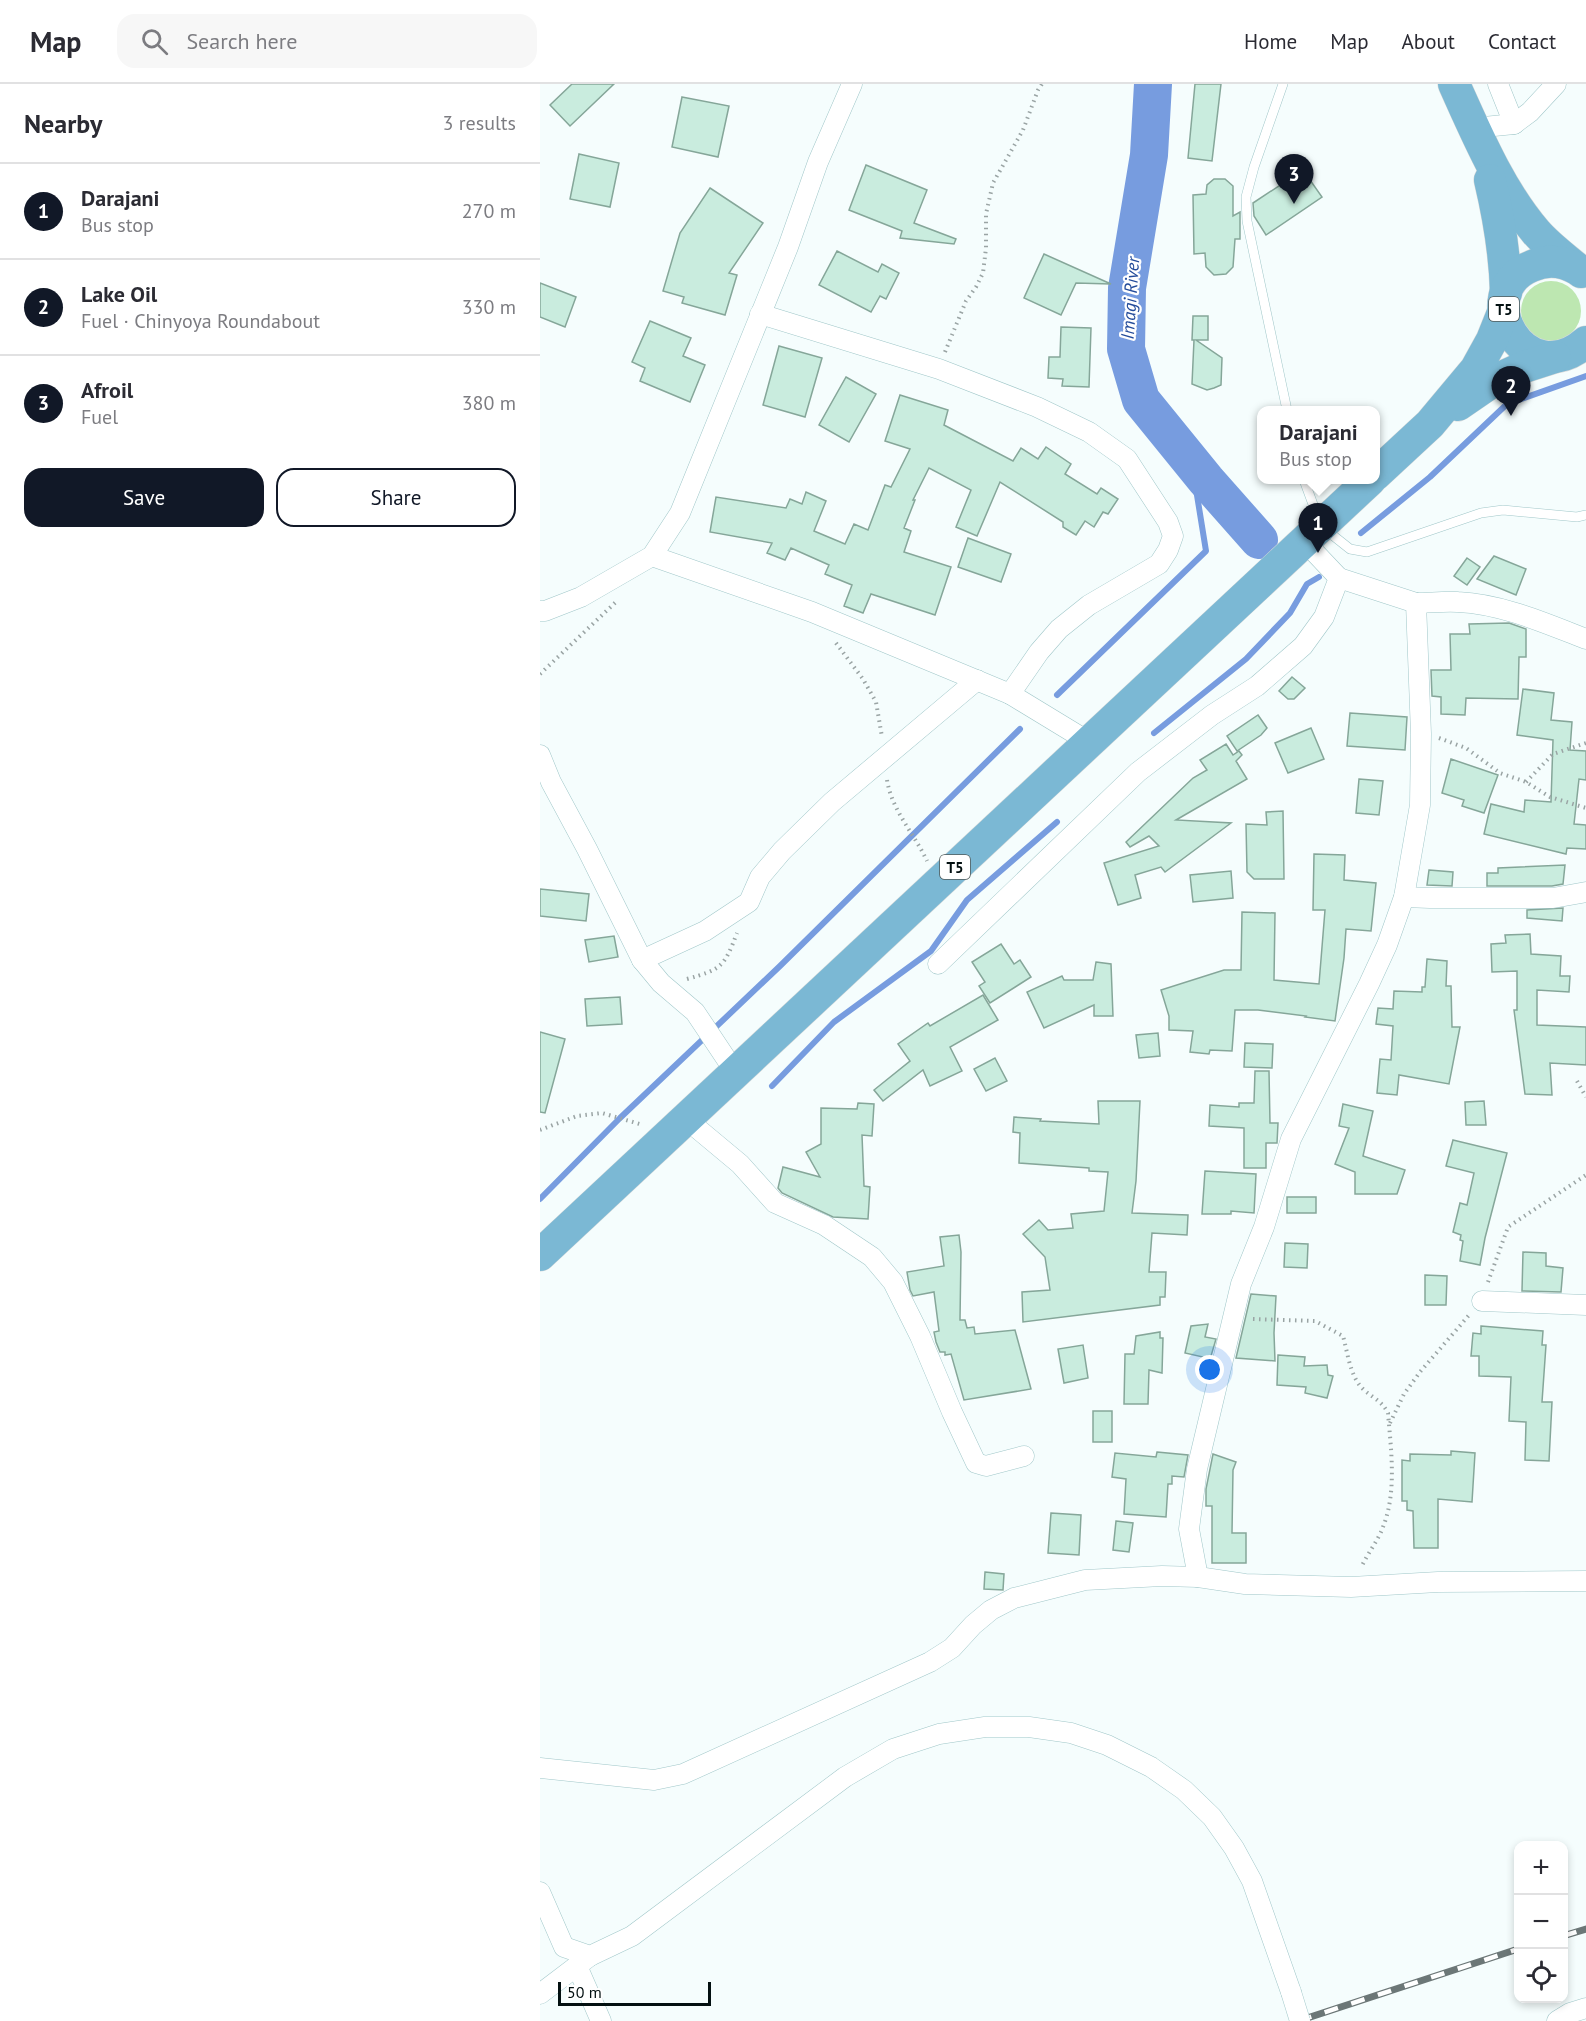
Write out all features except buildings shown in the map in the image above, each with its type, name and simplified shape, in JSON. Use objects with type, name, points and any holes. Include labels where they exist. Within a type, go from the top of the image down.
[{"type":"highway","name":"T5","points":[[1454,84],[1477,135],[1522,214],[1538,234],[1584,274]]},
{"type":"highway","name":"T5","points":[[1477,135],[1500,219],[1505,255],[1506,323],[1510,333],[1519,344],[1530,352],[1555,357]]},
{"type":"highway","name":"T5","points":[[1380,470],[1430,424],[1476,369],[1492,340],[1505,301],[1518,274],[1544,262],[1558,262],[1570,265],[1584,274]]},
{"type":"highway","name":"T5","points":[[1430,424],[1493,381],[1524,367],[1568,354],[1586,342]]},
{"type":"highway","name":"T5","points":[[540,1255],[1366,484]]},
{"type":"street","points":[[540,611],[581,597],[644,560],[680,513],[788,247],[818,162],[852,84]]},
{"type":"street","points":[[1497,84],[1514,124]]},
{"type":"street","points":[[1477,135],[1514,124],[1530,112],[1556,84]]},
{"type":"street","points":[[760,314],[939,369],[1037,407],[1089,432],[1127,459],[1168,522],[1173,536],[1168,550],[1159,564],[1089,605],[1059,629],[1039,652],[1010,694]]},
{"type":"street","points":[[1313,533],[1339,578],[1416,603],[1457,602],[1488,605],[1529,617],[1586,639]]},
{"type":"street","points":[[644,560],[813,612],[1010,694],[1089,742]]},
{"type":"street","points":[[938,964],[1138,771],[1212,715],[1257,686],[1303,645],[1324,617],[1339,578]]},
{"type":"street","points":[[1198,1577],[1189,1529],[1197,1468],[1241,1284],[1264,1227],[1291,1139],[1369,984],[1387,945],[1404,897],[1420,806],[1416,603]]},
{"type":"street","points":[[642,960],[705,931],[749,902],[760,878],[782,851],[832,802],[977,680]]},
{"type":"street","points":[[540,755],[551,782],[642,960],[661,983],[695,1012],[735,1072]]},
{"type":"street","points":[[1404,897],[1553,898],[1586,892]]},
{"type":"street","points":[[678,1126],[740,1164],[775,1203],[824,1225],[872,1257],[893,1282],[920,1336],[976,1463],[986,1466],[1024,1456]]},
{"type":"street","points":[[1482,1301],[1586,1305]]},
{"type":"street","points":[[540,1768],[654,1780],[683,1774],[930,1662],[952,1648],[973,1625],[991,1610],[1014,1598],[1085,1580],[1162,1576],[1198,1577],[1245,1584],[1351,1587],[1438,1582],[1586,1581]]},
{"type":"street","points":[[540,1994],[584,1961],[632,1936],[845,1777],[893,1749],[939,1734],[962,1730],[985,1727],[1029,1728],[1071,1733],[1107,1745],[1151,1767],[1184,1790],[1212,1817],[1234,1848],[1252,1881],[1300,2021]]},
{"type":"street","points":[[540,1892],[564,1947],[584,1961],[601,2021]]},
{"type":"street","points":[[1557,2021],[1570,2013],[1586,2008]]},
{"type":"lane","points":[[1282,84],[1246,197],[1247,221],[1286,406]]},
{"type":"lane","points":[[1305,484],[1313,533],[1350,549],[1367,552],[1481,513],[1503,510],[1576,517],[1586,515]]},
{"type":"path","points":[[939,369],[966,301],[983,273],[986,214],[993,183],[1023,130],[1042,84]]},
{"type":"path","points":[[540,674],[622,596],[644,560]]},
{"type":"path","points":[[813,612],[863,679],[876,702],[888,787],[900,817],[921,848],[938,883]]},
{"type":"path","points":[[1420,734],[1466,748],[1500,773],[1526,782],[1550,797],[1586,808]]},
{"type":"path","points":[[1526,782],[1553,754],[1586,743]]},
{"type":"path","points":[[661,983],[687,980],[712,973],[722,966],[749,902]]},
{"type":"path","points":[[1577,1081],[1586,1097]]},
{"type":"path","points":[[540,1130],[577,1116],[602,1113],[678,1126]]},
{"type":"path","points":[[1389,1425],[1404,1394],[1420,1372],[1482,1301],[1508,1227],[1586,1175]]},
{"type":"path","points":[[1232,1319],[1315,1321],[1343,1336],[1356,1381],[1384,1406],[1388,1413],[1390,1507],[1382,1531],[1367,1554],[1351,1587]]},
{"type":"green space","points":[[1551,281],[1568,286],[1576,294],[1581,311],[1576,328],[1568,336],[1551,341],[1534,336],[1526,328],[1521,311],[1526,294],[1534,286]]},
{"type":"waterway","name":"Imagi River","points":[[1153,84],[1149,155],[1127,288],[1126,349],[1141,400],[1206,480],[1259,540]]},
{"type":"waterway","points":[[1361,533],[1430,477],[1507,404],[1586,376]]},
{"type":"waterway","points":[[1057,695],[1206,551],[1196,489],[1206,480]]},
{"type":"waterway","points":[[1154,733],[1246,659],[1290,613],[1307,584],[1319,577]]},
{"type":"waterway","points":[[540,1199],[620,1118],[780,966],[1020,729]]},
{"type":"waterway","points":[[772,1086],[834,1022],[931,951],[967,900],[1057,822]]},
{"type":"railway","points":[[1568,1934],[1586,1929]]},
{"type":"railway","points":[[1298,2021],[1514,1950]]},
{"type":"place","name":"Afroil","points":[[1294,204]]},
{"type":"place","name":"Lake Oil","points":[[1511,416]]},
{"type":"place","name":"Darajani","points":[[1318,553]]}]
